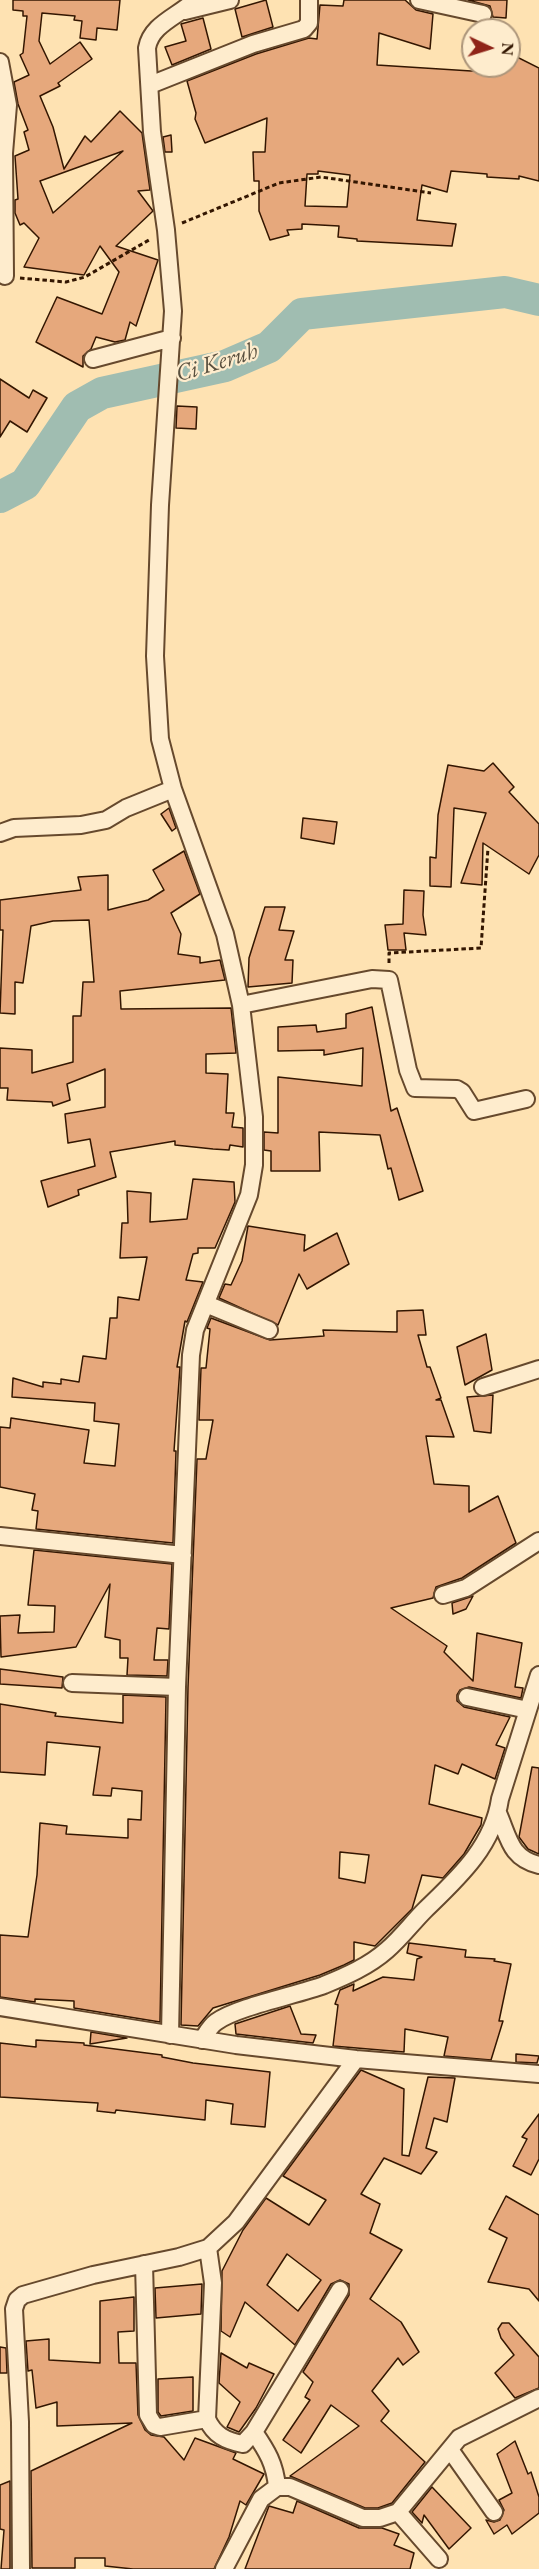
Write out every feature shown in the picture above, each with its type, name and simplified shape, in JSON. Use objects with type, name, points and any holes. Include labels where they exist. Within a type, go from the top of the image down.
[{"type":"street","points":[[170,2035],[177,1687],[191,1355],[195,1330],[245,1210],[254,1165],[254,1117],[241,1005],[225,934],[173,789],[160,739],[155,656],[160,505],[173,311],[166,230],[152,132],[148,40],[158,27],[189,5],[230,0]]},
{"type":"street","points":[[150,85],[253,44],[304,29],[309,23],[309,0]]},
{"type":"street","points":[[419,0],[483,14]]},
{"type":"street","points":[[0,62],[8,105],[4,153],[5,276]]},
{"type":"street","points":[[93,358],[172,345]]},
{"type":"street","points":[[0,832],[14,828],[81,825],[106,820],[126,808],[173,789]]},
{"type":"street","points":[[241,1005],[372,979],[389,980],[408,1070],[415,1088],[457,1089],[462,1092],[474,1111],[526,1100]]},
{"type":"street","points":[[206,1304],[269,1330]]},
{"type":"street","points":[[483,1387],[539,1369]]},
{"type":"street","points":[[0,1536],[183,1555]]},
{"type":"street","points":[[443,1595],[466,1588],[539,1541]]},
{"type":"street","points":[[202,2040],[215,2022],[232,2014],[359,1970],[388,1950],[426,1909],[447,1891],[475,1859],[498,1813],[539,1675]]},
{"type":"street","points":[[72,1683],[177,1687]]},
{"type":"street","points":[[467,1697],[528,1710]]},
{"type":"street","points":[[498,1813],[515,1854],[526,1862],[539,1865]]},
{"type":"street","points":[[0,2007],[202,2040],[356,2060],[539,2074]]},
{"type":"street","points":[[21,2569],[20,2422],[14,2309],[17,2300],[23,2295],[93,2275],[208,2248],[236,2222],[356,2060]]},
{"type":"street","points":[[208,2248],[213,2283],[207,2419],[211,2429],[232,2442],[243,2444],[254,2432],[340,2290]]},
{"type":"street","points":[[144,2264],[148,2415],[154,2425],[160,2427],[207,2419]]},
{"type":"street","points":[[224,2569],[255,2508],[261,2499],[277,2487],[290,2487],[363,2518],[380,2518],[398,2512],[468,2431],[539,2398]]},
{"type":"street","points":[[254,2432],[271,2456],[277,2487]]},
{"type":"street","points":[[451,2451],[494,2512]]},
{"type":"street","points":[[398,2512],[438,2559]]},
{"type":"path","points":[[5,276],[66,282],[85,278],[166,230],[279,183],[321,177],[431,193]]},
{"type":"path","points":[[389,980],[389,952],[481,948],[488,848]]},
{"type":"building","points":[[13,0],[120,0],[117,30],[97,28],[96,40],[80,38],[82,21],[74,20],[75,16],[42,13],[39,41],[50,64],[80,42],[92,59],[58,83],[60,86],[40,96],[53,127],[64,169],[85,136],[91,142],[120,111],[142,133],[150,190],[138,191],[153,211],[116,246],[158,260],[136,326],[130,322],[125,340],[115,342],[96,337],[91,349],[83,356],[83,367],[36,342],[57,297],[102,314],[119,272],[100,246],[84,275],[24,267],[39,238],[24,223],[20,225],[15,213],[15,200],[18,199],[15,156],[29,150],[24,132],[28,130],[18,104],[14,82],[29,75],[20,55],[23,53],[27,16],[23,16],[23,11],[13,10]],"holes":[[[123,151],[53,213],[40,181]]]},
{"type":"building","points":[[266,0],[273,27],[242,37],[235,9]]},
{"type":"building","points":[[344,0],[405,0],[416,10],[433,14],[430,49],[379,33],[377,65],[461,70],[461,78],[521,78],[521,59],[539,68],[539,181],[519,176],[519,179],[487,177],[487,174],[451,171],[447,192],[422,185],[417,220],[456,224],[452,246],[357,241],[357,239],[338,237],[339,226],[302,224],[302,229],[287,230],[289,235],[270,240],[259,211],[259,181],[254,181],[253,152],[265,152],[267,118],[205,143],[195,119],[196,113],[187,81],[256,54],[309,38],[317,39],[320,5],[343,6]],"holes":[[[318,171],[350,175],[347,207],[305,206],[307,174],[318,174]]]},
{"type":"building","points":[[468,0],[507,0],[506,18],[493,17],[490,6]]},
{"type":"building","points":[[203,18],[211,49],[172,65],[165,47],[186,41],[181,24]]},
{"type":"building","points":[[171,135],[172,152],[165,152],[163,137]]},
{"type":"building","points":[[0,379],[29,398],[33,390],[47,398],[27,432],[10,421],[0,437]]},
{"type":"building","points":[[177,406],[197,407],[196,429],[176,428]]},
{"type":"building","points":[[493,763],[514,787],[509,792],[539,824],[539,855],[529,874],[483,843],[482,885],[461,883],[486,813],[454,808],[451,887],[430,886],[430,857],[436,858],[438,815],[448,765],[484,771]]},
{"type":"building","points":[[169,808],[176,828],[172,831],[161,814]]},
{"type":"building","points":[[303,818],[337,822],[334,844],[301,838]]},
{"type":"building","points":[[184,851],[200,894],[171,913],[181,934],[178,954],[200,957],[200,963],[220,960],[225,980],[120,991],[121,1009],[231,1008],[236,1053],[206,1054],[206,1073],[228,1074],[226,1113],[234,1113],[232,1127],[243,1128],[243,1147],[230,1145],[229,1150],[213,1149],[175,1145],[175,1141],[110,1152],[116,1177],[78,1190],[79,1195],[48,1207],[41,1181],[95,1166],[90,1139],[68,1143],[65,1114],[105,1107],[105,1069],[67,1084],[70,1100],[53,1106],[52,1102],[7,1100],[8,1088],[0,1088],[0,1048],[32,1050],[32,1073],[73,1062],[73,1016],[81,1016],[83,982],[94,982],[89,920],[53,921],[31,926],[23,983],[15,982],[15,1014],[0,1013],[3,930],[0,930],[0,900],[81,890],[78,877],[108,875],[108,910],[148,900],[164,890],[153,870]]},
{"type":"building","points":[[404,890],[424,891],[423,915],[426,935],[404,933],[406,950],[388,950],[385,925],[403,924]]},
{"type":"building","points":[[265,907],[285,907],[279,930],[294,931],[285,960],[293,960],[292,983],[248,987],[249,958]]},
{"type":"building","points":[[372,1007],[391,1111],[397,1108],[423,1191],[399,1200],[391,1168],[388,1169],[380,1135],[319,1132],[320,1171],[271,1171],[271,1151],[264,1150],[264,1132],[278,1133],[278,1077],[362,1086],[363,1048],[324,1055],[324,1050],[278,1051],[278,1027],[316,1025],[317,1032],[346,1028],[346,1014]]},
{"type":"building","points":[[193,1179],[234,1182],[235,1202],[215,1248],[198,1248],[198,1253],[193,1254],[186,1280],[203,1282],[187,1322],[185,1321],[177,1367],[180,1367],[174,1451],[176,1451],[173,1543],[36,1529],[38,1511],[32,1510],[35,1494],[0,1487],[0,1427],[10,1428],[11,1418],[89,1430],[84,1463],[115,1466],[119,1424],[94,1421],[95,1403],[12,1397],[13,1378],[43,1387],[43,1382],[61,1384],[61,1379],[79,1382],[83,1356],[106,1359],[110,1318],[117,1318],[118,1297],[139,1300],[147,1257],[120,1258],[122,1223],[128,1223],[127,1191],[151,1193],[150,1222],[187,1219]]},
{"type":"building","points":[[248,1226],[305,1235],[304,1251],[337,1233],[349,1264],[307,1289],[299,1274],[278,1325],[219,1298],[225,1284],[231,1285],[242,1261]]},
{"type":"building","points":[[423,1310],[426,1335],[418,1335],[427,1367],[430,1367],[441,1398],[436,1400],[441,1400],[454,1437],[426,1436],[434,1484],[469,1486],[469,1512],[498,1496],[516,1543],[462,1578],[436,1587],[433,1598],[391,1608],[447,1646],[444,1652],[473,1681],[477,1633],[522,1643],[515,1687],[523,1688],[521,1698],[469,1687],[460,1690],[457,1695],[457,1701],[464,1707],[510,1717],[496,1745],[505,1748],[495,1779],[462,1764],[458,1774],[435,1765],[429,1804],[482,1818],[481,1825],[464,1854],[443,1878],[422,1875],[412,1909],[375,1946],[354,1942],[354,1960],[344,1965],[320,1975],[213,2008],[198,2026],[181,2025],[188,1687],[197,1459],[206,1459],[213,1420],[199,1420],[201,1368],[206,1368],[210,1329],[207,1328],[211,1318],[270,1340],[324,1336],[323,1330],[397,1332],[397,1311]],"holes":[[[340,1852],[369,1855],[365,1883],[339,1878]]]},
{"type":"building","points":[[486,1334],[492,1370],[465,1385],[457,1347]]},
{"type":"building","points":[[493,1395],[491,1433],[474,1431],[467,1397]]},
{"type":"building","points":[[34,1550],[172,1564],[169,1629],[157,1628],[154,1660],[168,1660],[167,1676],[127,1675],[128,1658],[120,1658],[120,1640],[105,1637],[110,1584],[76,1647],[1,1657],[0,1616],[20,1615],[18,1633],[54,1632],[55,1606],[28,1605]]},
{"type":"building","points":[[473,1596],[466,1609],[453,1614],[452,1603]]},
{"type":"building","points":[[0,1669],[63,1677],[62,1688],[0,1684]]},
{"type":"building","points":[[123,1695],[166,1697],[160,2022],[74,2008],[74,2001],[35,1999],[35,2002],[0,1997],[0,1935],[28,1937],[37,1875],[40,1823],[67,1826],[66,1834],[128,1838],[128,1819],[141,1820],[142,1791],[112,1788],[111,1796],[93,1795],[100,1747],[47,1742],[45,1775],[0,1772],[0,1704],[56,1713],[55,1716],[123,1723]]},
{"type":"building","points":[[532,1767],[539,1768],[539,1854],[528,1849],[519,1837]]},
{"type":"building","points":[[409,1943],[466,1950],[465,1957],[495,1959],[494,1961],[511,1964],[499,2021],[503,2021],[491,2060],[444,2056],[448,2037],[405,2029],[404,2052],[333,2046],[338,2005],[335,2004],[340,1990],[354,1984],[353,1991],[383,1977],[414,1980],[417,1959],[422,1957],[407,1953]]},
{"type":"building","points":[[290,2006],[301,2034],[316,2035],[313,2043],[236,2034],[235,2024]]},
{"type":"building","points":[[91,2032],[127,2038],[90,2044]]},
{"type":"building","points":[[36,2040],[84,2043],[84,2045],[162,2055],[162,2057],[193,2063],[270,2072],[265,2127],[231,2124],[233,2104],[206,2100],[205,2120],[116,2110],[115,2113],[97,2111],[98,2103],[0,2097],[0,2043],[36,2047]]},
{"type":"building","points":[[516,2054],[539,2056],[537,2063],[516,2062]]},
{"type":"building","points":[[361,2070],[404,2089],[402,2155],[409,2156],[428,2077],[455,2078],[447,2122],[434,2118],[426,2148],[437,2152],[421,2174],[384,2158],[361,2194],[380,2204],[370,2233],[402,2250],[370,2299],[401,2322],[419,2352],[403,2365],[398,2358],[372,2391],[389,2411],[381,2421],[425,2462],[392,2503],[378,2508],[365,2508],[290,2476],[359,2426],[331,2405],[301,2453],[283,2440],[310,2400],[305,2397],[313,2382],[303,2372],[349,2295],[349,2284],[340,2280],[331,2284],[295,2345],[245,2302],[230,2337],[221,2331],[222,2271],[243,2230],[266,2198],[309,2225],[326,2200],[283,2176]],"holes":[[[287,2254],[321,2280],[298,2311],[267,2285]]]},
{"type":"building","points":[[539,2114],[539,2159],[531,2175],[513,2166],[527,2139],[522,2137]]},
{"type":"building","points":[[506,2196],[539,2215],[539,2301],[529,2289],[488,2282],[507,2238],[489,2229]]},
{"type":"building","points":[[202,2284],[201,2314],[156,2318],[155,2288]]},
{"type":"building","points":[[134,2297],[134,2331],[118,2332],[119,2363],[136,2363],[138,2415],[145,2430],[151,2435],[164,2437],[184,2460],[195,2438],[236,2453],[233,2459],[264,2474],[246,2505],[240,2501],[229,2537],[214,2569],[133,2569],[105,2566],[105,2558],[75,2558],[75,2568],[32,2568],[31,2471],[132,2423],[57,2426],[57,2402],[36,2408],[32,2370],[28,2371],[26,2341],[49,2339],[49,2360],[100,2363],[100,2301]]},
{"type":"building","points":[[502,2323],[509,2323],[539,2357],[539,2388],[515,2398],[495,2373],[514,2355],[501,2338],[498,2329]]},
{"type":"building","points":[[0,2347],[6,2348],[7,2373],[0,2373]]},
{"type":"building","points":[[221,2353],[247,2368],[249,2363],[274,2374],[256,2408],[239,2432],[227,2427],[240,2402],[219,2383]]},
{"type":"building","points":[[193,2377],[193,2411],[161,2416],[158,2412],[158,2379]]},
{"type":"building","points":[[515,2441],[528,2474],[531,2472],[539,2497],[539,2513],[512,2534],[507,2525],[494,2534],[486,2520],[494,2522],[500,2520],[504,2510],[499,2500],[512,2493],[497,2454]]},
{"type":"building","points":[[10,2481],[10,2569],[1,2569],[4,2530],[0,2529],[0,2485]]},
{"type":"building","points":[[432,2487],[471,2528],[449,2549],[424,2515],[422,2523],[412,2512]]},
{"type":"building","points":[[297,2501],[359,2528],[382,2528],[399,2534],[394,2545],[414,2553],[410,2569],[245,2569],[269,2506],[293,2513]]},
{"type":"waterway","name":"Ci Keruh","points":[[0,497],[25,484],[77,407],[102,393],[225,366],[269,347],[302,314],[505,292],[539,300]]}]
